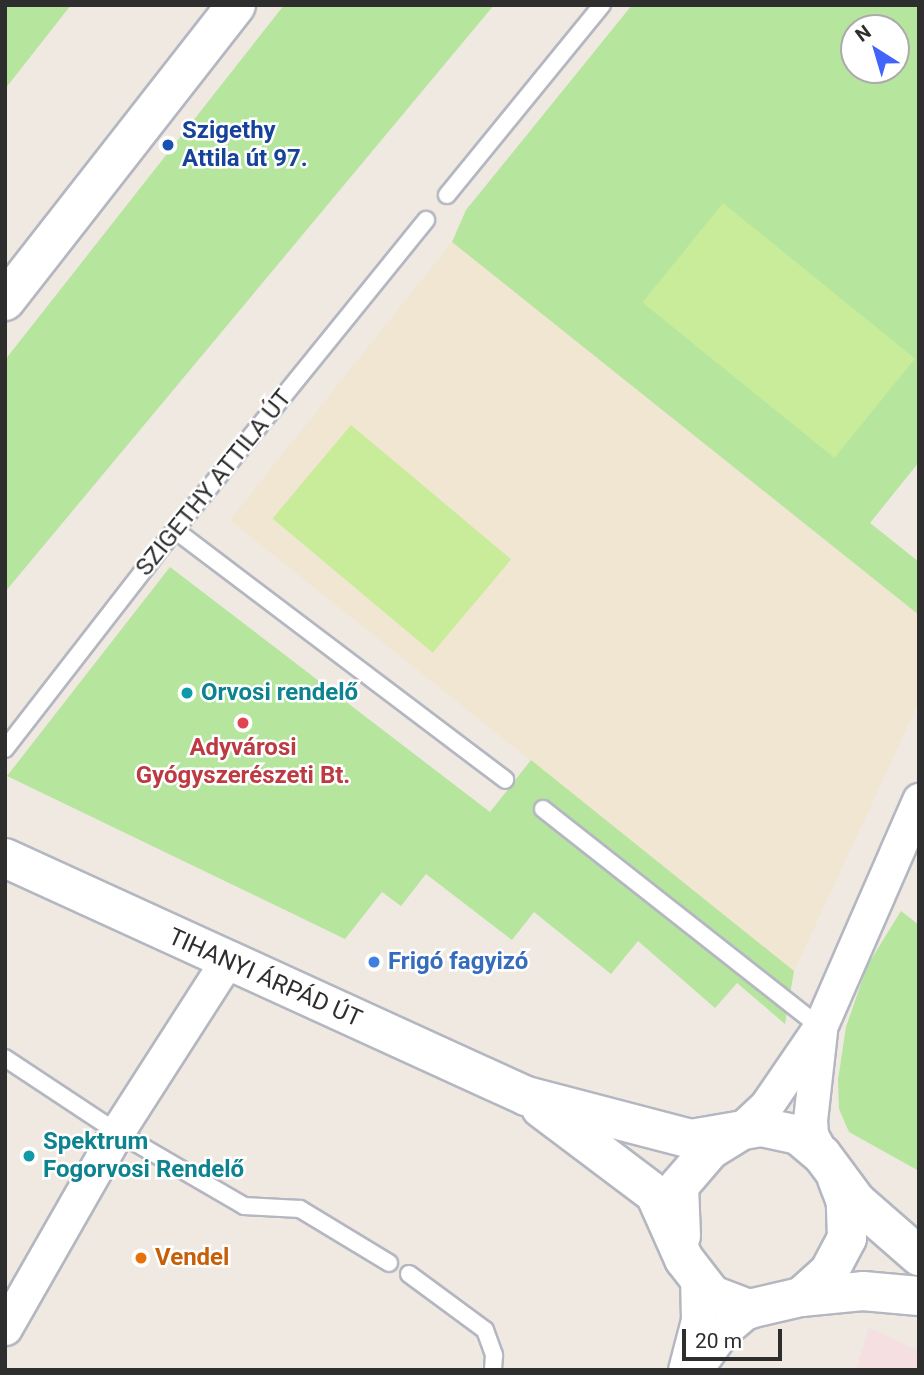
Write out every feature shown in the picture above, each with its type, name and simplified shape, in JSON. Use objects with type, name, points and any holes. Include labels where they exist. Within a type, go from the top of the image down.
[{"type":"street","points":[[5,301],[236,5]]},
{"type":"street","points":[[738,1132],[766,1106],[820,1027],[919,800]]},
{"type":"street","name":"TIHANYI ÁRPÁD ÚT","points":[[5,858],[226,962],[526,1096],[691,1139],[783,1129],[805,1139],[856,1200],[919,1256]]},
{"type":"street","points":[[5,1328],[117,1132],[226,962]]},
{"type":"street","points":[[802,1297],[829,1272],[847,1238],[846,1202],[811,1135],[810,1121],[820,1027]]},
{"type":"street","name":"TIHANYI ÁRPÁD ÚT","points":[[526,1096],[655,1194],[691,1268],[712,1295],[749,1309]]},
{"type":"street","name":"TIHANYI ÁRPÁD ÚT","points":[[691,1268],[678,1219],[680,1186],[710,1150],[738,1132]]},
{"type":"street","points":[[685,1370],[698,1320],[691,1268]]},
{"type":"street","points":[[695,1370],[723,1331],[749,1309],[802,1297],[863,1291],[919,1296]]},
{"type":"lane","points":[[447,195],[602,5]]},
{"type":"lane","name":"SZIGETHY ATTILA ÚT","points":[[5,749],[175,530],[426,220]]},
{"type":"lane","points":[[175,530],[505,780]]},
{"type":"lane","points":[[543,810],[820,1027]]},
{"type":"lane","points":[[5,1058],[117,1132],[244,1206],[300,1209],[389,1263]]},
{"type":"lane","points":[[409,1274],[485,1330],[494,1355],[492,1370]]},
{"type":"shaded area","points":[[452,242],[919,615],[919,702],[794,971],[230,520]]},
{"type":"shaded area","points":[[869,1328],[919,1351],[919,1370],[856,1370]]},
{"type":"green space","points":[[5,5],[71,5],[5,89]]},
{"type":"green space","points":[[284,5],[494,5],[5,592],[5,360]]},
{"type":"green space","points":[[632,5],[919,5],[919,462],[870,523],[919,562],[919,615],[452,242],[466,210]]},
{"type":"green space","points":[[723,203],[915,358],[834,458],[642,302]]},
{"type":"green space","points":[[351,425],[511,559],[433,653],[273,518]]},
{"type":"green space","points":[[170,567],[490,812],[531,760],[794,971],[785,1024],[737,983],[715,1008],[638,941],[611,974],[534,912],[512,940],[426,874],[401,906],[382,892],[345,939],[7,776]]},
{"type":"green space","points":[[901,911],[919,925],[919,1171],[849,1132],[839,1109],[838,1080],[846,1027],[867,966]]},
{"type":"place","name":"Szigethy Attila út 97.","points":[[168,145]]},
{"type":"place","name":"Orvosi rendelő","points":[[187,693]]},
{"type":"place","name":"Adyvárosi Gyógyszerészeti Bt.","points":[[243,723]]},
{"type":"place","name":"Frigó fagyizó","points":[[374,962]]},
{"type":"place","name":"Spektrum Fogorvosi Rendelő","points":[[29,1156]]},
{"type":"place","name":"Vendel","points":[[141,1258]]}]
